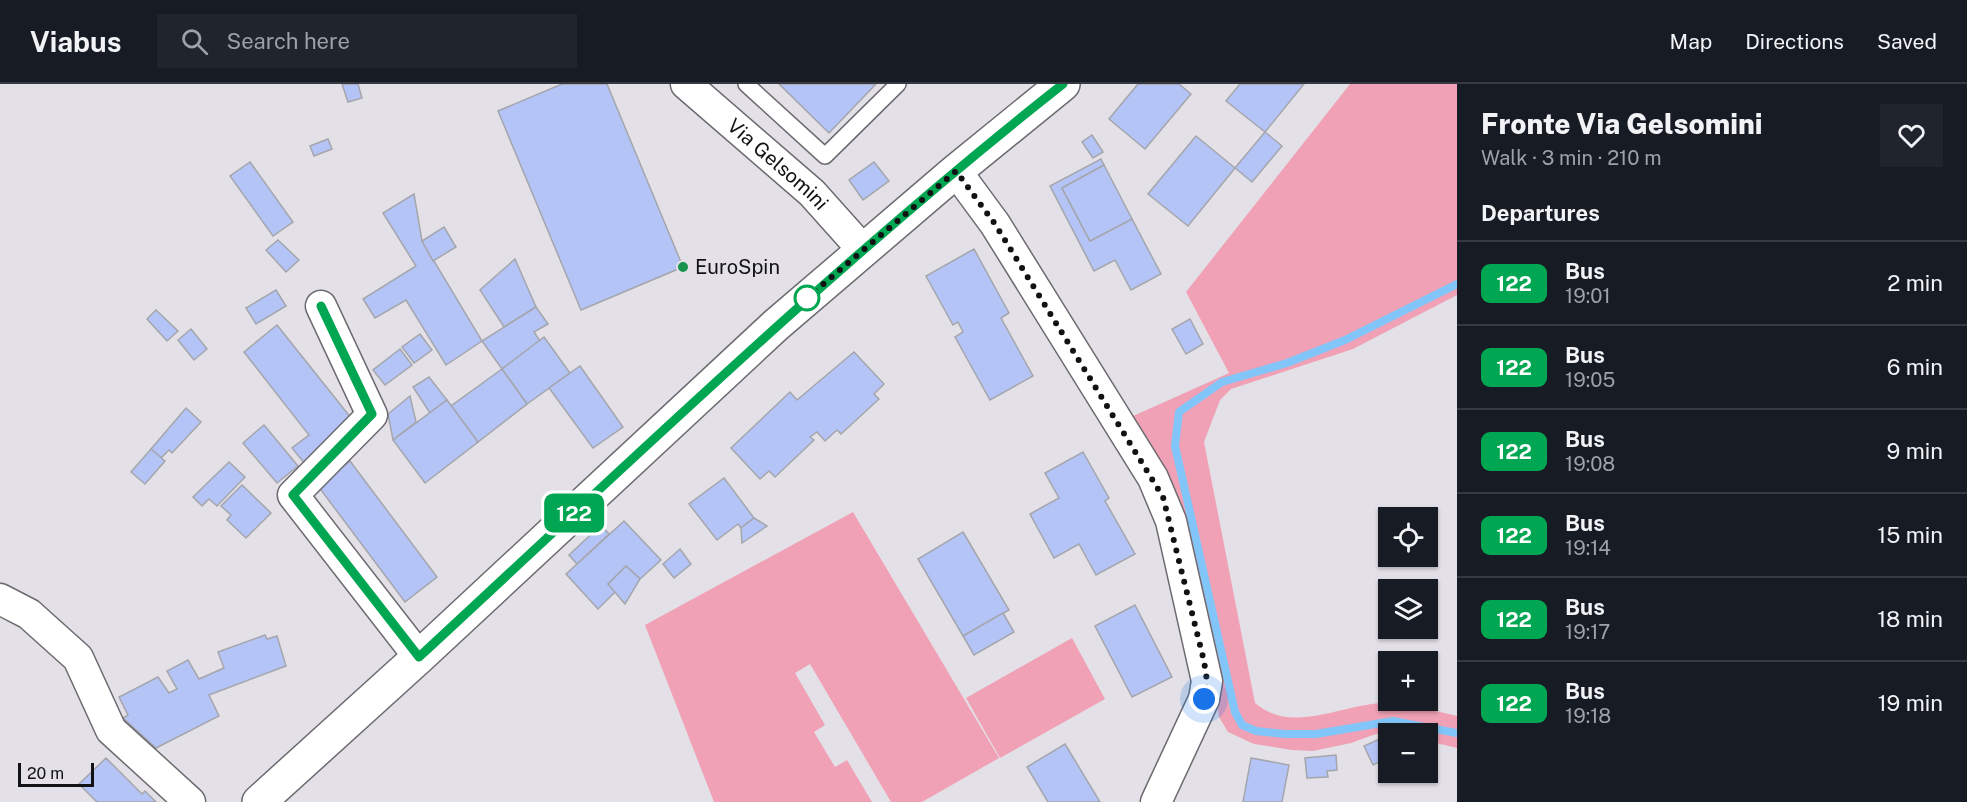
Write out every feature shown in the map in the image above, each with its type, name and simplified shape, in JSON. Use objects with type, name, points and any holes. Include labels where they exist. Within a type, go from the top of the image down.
[{"type":"main road","points":[[259,802],[419,657],[776,325],[956,171],[1063,84]]},
{"type":"street","name":"Via Gelsomini","points":[[686,84],[812,193],[862,250]]},
{"type":"street","points":[[956,171],[995,224],[1147,468],[1163,497],[1171,521],[1207,681],[1204,699],[1156,802]]},
{"type":"street","points":[[321,306],[372,414],[293,495],[419,657]]},
{"type":"street","points":[[0,599],[29,614],[78,658],[111,730],[190,802]]},
{"type":"lane","points":[[746,84],[825,156],[898,84]]},
{"type":"shaded area","points":[[1350,84],[1457,84],[1457,295],[1353,349],[1231,389],[1220,400],[1204,442],[1255,703],[1270,712],[1286,717],[1320,715],[1378,704],[1378,711],[1436,711],[1457,716],[1457,748],[1438,743],[1438,723],[1378,723],[1378,734],[1351,743],[1313,751],[1292,750],[1254,744],[1228,732],[1219,717],[1212,664],[1131,417],[1229,373],[1186,292]]},
{"type":"shaded area","points":[[853,512],[999,758],[922,802],[891,802],[810,664],[795,673],[825,725],[814,732],[835,767],[847,760],[872,802],[714,802],[645,625]]},
{"type":"shaded area","points":[[1072,638],[1105,699],[1000,758],[966,698]]},
{"type":"building","points":[[342,84],[358,84],[362,98],[348,102]]},
{"type":"building","points":[[562,84],[607,84],[683,267],[581,310],[498,111]]},
{"type":"building","points":[[779,84],[876,84],[829,133]]},
{"type":"building","points":[[1138,84],[1179,84],[1191,94],[1145,149],[1109,119]]},
{"type":"building","points":[[1240,84],[1304,84],[1265,132],[1226,101]]},
{"type":"building","points":[[1265,132],[1282,146],[1252,182],[1235,168]]},
{"type":"building","points":[[1092,135],[1103,152],[1093,158],[1082,142]]},
{"type":"building","points":[[1196,136],[1235,168],[1188,226],[1148,194]]},
{"type":"building","points":[[328,139],[332,149],[314,156],[310,146]]},
{"type":"building","points":[[1101,159],[1104,165],[1062,188],[1090,241],[1132,219],[1161,274],[1131,290],[1115,260],[1094,271],[1050,186]]},
{"type":"building","points":[[250,162],[293,222],[273,236],[230,176]]},
{"type":"building","points":[[874,162],[889,181],[863,200],[849,180]]},
{"type":"building","points":[[1104,165],[1132,219],[1090,241],[1062,188]]},
{"type":"building","points":[[414,194],[422,241],[482,341],[446,365],[406,300],[375,318],[363,299],[416,266],[383,213]]},
{"type":"building","points":[[444,227],[456,247],[433,261],[422,241]]},
{"type":"building","points":[[278,240],[299,260],[286,272],[266,250]]},
{"type":"building","points":[[974,249],[1009,313],[1001,318],[1033,376],[990,400],[955,337],[963,332],[958,322],[953,325],[926,276]]},
{"type":"building","points":[[515,259],[536,307],[504,327],[480,290]]},
{"type":"building","points":[[276,290],[286,306],[256,324],[246,308]]},
{"type":"building","points":[[536,307],[548,324],[534,332],[540,341],[502,369],[482,341]]},
{"type":"building","points":[[156,310],[178,331],[167,341],[147,319]]},
{"type":"building","points":[[1190,319],[1203,344],[1186,354],[1172,329]]},
{"type":"building","points":[[277,325],[355,423],[305,464],[292,448],[309,435],[244,352]]},
{"type":"building","points":[[191,329],[207,349],[194,360],[178,340]]},
{"type":"building","points":[[420,334],[432,350],[414,363],[402,347]]},
{"type":"building","points":[[544,337],[570,373],[527,404],[502,369]]},
{"type":"building","points":[[400,349],[412,365],[385,385],[373,370]]},
{"type":"building","points":[[854,352],[884,384],[874,394],[879,399],[841,434],[837,430],[825,441],[817,432],[810,437],[814,440],[775,477],[769,471],[760,479],[731,448],[790,392],[797,400]]},
{"type":"building","points":[[580,366],[623,427],[593,448],[549,388]]},
{"type":"building","points":[[502,369],[527,404],[478,442],[451,406]]},
{"type":"building","points":[[429,377],[447,400],[430,413],[413,387]]},
{"type":"building","points":[[410,396],[416,422],[393,440],[388,414]]},
{"type":"building","points":[[447,400],[478,442],[425,483],[393,440]]},
{"type":"building","points":[[186,408],[201,422],[172,453],[169,450],[161,458],[151,449]]},
{"type":"building","points":[[264,425],[298,466],[277,483],[243,443]]},
{"type":"building","points":[[151,449],[165,461],[145,484],[131,472]]},
{"type":"building","points":[[1083,452],[1109,498],[1105,501],[1135,554],[1096,575],[1079,544],[1054,558],[1030,514],[1059,498],[1045,473]]},
{"type":"building","points":[[350,461],[437,577],[405,602],[318,486]]},
{"type":"building","points":[[229,462],[245,477],[217,506],[209,499],[202,506],[193,497]]},
{"type":"building","points":[[724,478],[754,518],[741,528],[738,524],[717,540],[689,504]]},
{"type":"building","points":[[242,485],[271,513],[246,538],[227,520],[231,515],[221,506]]},
{"type":"building","points":[[754,518],[767,526],[742,543],[741,528]]},
{"type":"building","points":[[624,521],[661,560],[640,579],[626,566],[608,584],[616,591],[598,609],[566,574]]},
{"type":"building","points":[[601,525],[609,534],[577,564],[569,555]]},
{"type":"building","points":[[963,532],[1009,610],[963,636],[918,559]]},
{"type":"building","points":[[680,549],[691,564],[674,578],[663,564]]},
{"type":"building","points":[[626,566],[640,579],[625,604],[608,584]]},
{"type":"building","points":[[1135,605],[1172,677],[1132,697],[1095,626]]},
{"type":"building","points":[[1003,613],[1014,632],[974,655],[963,636]]},
{"type":"building","points":[[265,635],[267,639],[277,636],[286,666],[209,695],[219,716],[156,748],[123,718],[128,715],[119,697],[158,677],[169,693],[177,689],[167,671],[188,660],[199,679],[224,668],[218,652]]},
{"type":"building","points":[[1378,740],[1378,762],[1373,765],[1364,746]]},
{"type":"building","points":[[1065,744],[1100,802],[1048,802],[1027,767]]},
{"type":"building","points":[[1336,755],[1337,770],[1327,771],[1328,777],[1307,778],[1305,758]]},
{"type":"building","points":[[106,758],[142,794],[145,791],[156,802],[97,802],[79,784]]},
{"type":"building","points":[[1251,758],[1289,765],[1282,802],[1243,802]]},
{"type":"waterway","points":[[1457,284],[1345,340],[1287,363],[1222,382],[1179,412],[1175,446],[1235,712],[1242,725],[1256,731],[1316,734],[1393,721],[1457,733]]},
{"type":"bus line","name":"122","points":[[321,306],[372,414],[293,495],[419,657],[776,325],[940,184],[1063,84]]},
{"type":"place","name":"EuroSpin","points":[[683,267]]},
{"type":"route","points":[[807,298],[956,171],[995,224],[1163,497],[1171,521],[1204,661],[1207,681],[1204,699]]}]
